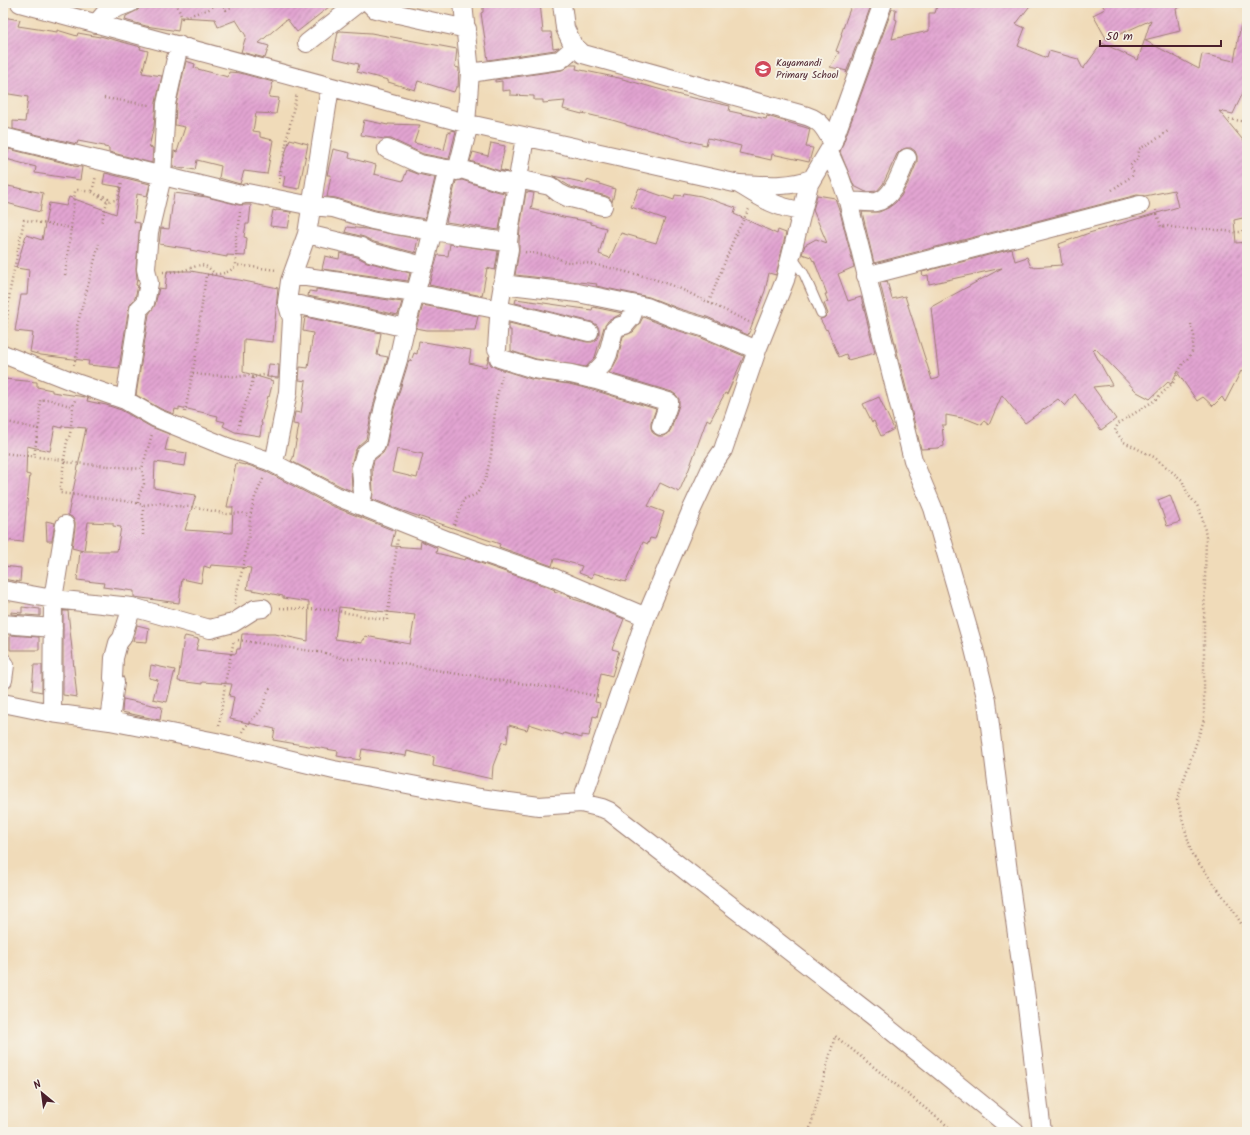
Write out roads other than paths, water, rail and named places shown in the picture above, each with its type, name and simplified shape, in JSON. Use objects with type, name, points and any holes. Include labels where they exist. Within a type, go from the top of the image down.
[{"type":"street","points":[[20,3],[467,124],[525,137],[739,184],[785,185],[797,184],[811,179]]},
{"type":"street","points":[[96,24],[106,12],[130,3]]},
{"type":"street","points":[[307,43],[358,3]]},
{"type":"street","points":[[369,3],[376,9],[467,29]]},
{"type":"street","points":[[360,505],[363,494],[361,468],[365,454],[376,445],[384,406],[398,360],[422,266],[425,262],[432,231],[467,124],[470,73],[464,3]]},
{"type":"street","points":[[562,3],[565,28],[573,45],[583,54],[813,118],[822,124],[848,200],[912,460],[933,508],[974,649],[987,701],[1042,1132]]},
{"type":"street","points":[[581,803],[646,617],[692,509],[712,466],[723,450],[764,330],[785,280],[807,188],[831,147],[883,3]]},
{"type":"street","points":[[126,400],[139,309],[145,303],[149,283],[146,269],[149,232],[162,176],[166,106],[179,45]]},
{"type":"street","points":[[470,73],[560,60],[575,47]]},
{"type":"street","points":[[274,463],[289,382],[292,319],[287,302],[290,281],[307,234],[330,87]]},
{"type":"street","points":[[3,137],[241,195],[247,193],[312,206],[333,208],[372,220],[508,246]]},
{"type":"street","points":[[525,137],[502,284],[498,354],[534,369],[590,378],[669,402],[661,426]]},
{"type":"street","points":[[386,149],[420,164],[453,169],[498,181],[550,186],[567,197],[603,206]]},
{"type":"street","points":[[848,200],[870,202],[884,199],[891,192],[908,158]]},
{"type":"street","points":[[739,184],[763,199],[780,207],[802,211]]},
{"type":"street","points":[[866,276],[1145,206]]},
{"type":"street","points":[[307,234],[361,247],[370,252],[422,266]]},
{"type":"street","points":[[294,273],[415,293],[500,310],[589,332]]},
{"type":"street","points":[[502,284],[578,293],[647,307],[676,319],[703,327],[757,350]]},
{"type":"street","points":[[287,302],[406,328]]},
{"type":"street","points":[[590,378],[604,363],[608,354],[614,330],[625,325],[631,318],[636,305]]},
{"type":"street","points":[[4,347],[70,381],[126,400],[156,418],[227,447],[274,463],[336,496],[400,522],[552,577],[646,617]]},
{"type":"street","points":[[52,713],[53,599],[65,525]]},
{"type":"street","points":[[3,590],[53,599],[132,607],[210,629],[233,623],[255,609],[263,608]]},
{"type":"street","points":[[110,721],[115,682],[113,678],[114,658],[118,643],[122,638],[132,607]]},
{"type":"street","points":[[3,627],[53,628]]},
{"type":"street","points":[[3,662],[5,665],[3,680]]},
{"type":"street","points":[[3,703],[52,713],[110,721],[235,747],[334,770],[480,798],[539,806],[581,803],[602,808],[609,811],[873,1016],[1016,1132]]},
{"type":"lane","points":[[791,256],[804,274],[821,313]]},
{"type":"place","name":"Kayamandi Primary School","points":[[763,69]]}]
